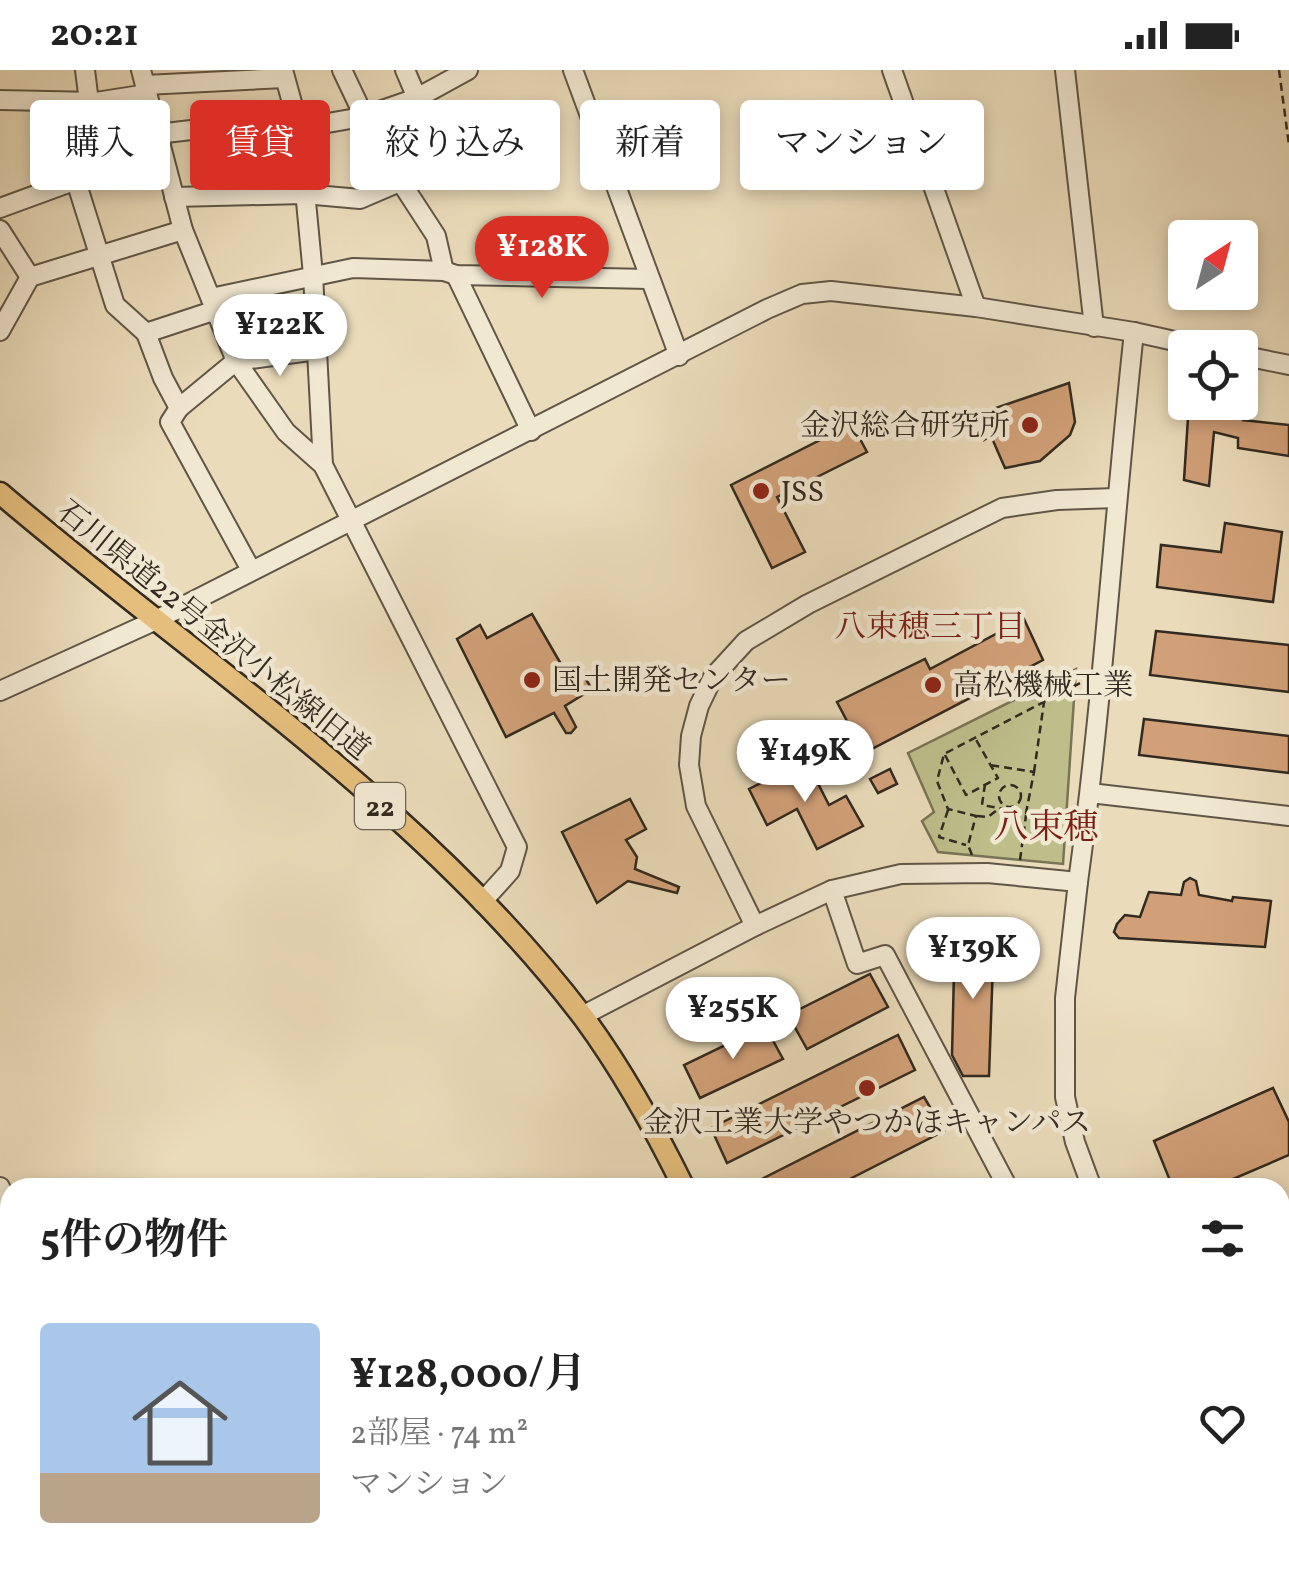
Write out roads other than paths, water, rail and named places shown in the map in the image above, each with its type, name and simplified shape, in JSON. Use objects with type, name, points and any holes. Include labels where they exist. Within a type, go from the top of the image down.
[{"type":"main road","name":"石川県道22号金沢小松線旧道","points":[[0,493],[313,747],[449,867],[582,1016],[654,1128],[679,1178]]},
{"type":"street","points":[[80,100],[85,70]]},
{"type":"street","points":[[342,70],[355,100]]},
{"type":"street","points":[[405,70],[418,98]]},
{"type":"street","points":[[412,100],[468,70]]},
{"type":"street","points":[[573,70],[679,356]]},
{"type":"street","points":[[892,70],[976,308]]},
{"type":"street","points":[[1065,70],[1094,327]]},
{"type":"street","points":[[87,100],[144,83],[283,74],[291,100]]},
{"type":"street","points":[[0,100],[30,101]]},
{"type":"street","points":[[170,182],[182,230],[236,361],[286,432],[323,465]]},
{"type":"street","points":[[0,208],[50,190]]},
{"type":"street","points":[[80,190],[116,305],[146,333],[179,408]]},
{"type":"street","points":[[304,190],[314,275],[323,465],[517,847],[510,871],[482,902]]},
{"type":"street","points":[[174,197],[304,194],[360,199],[381,190]]},
{"type":"street","points":[[408,190],[436,236],[450,273],[531,431]]},
{"type":"street","points":[[0,230],[30,276]]},
{"type":"street","points":[[0,331],[30,276],[182,230]]},
{"type":"street","points":[[146,333],[214,304],[314,275],[353,268],[649,279]]},
{"type":"street","points":[[0,690],[154,621],[802,294],[832,291],[976,308],[1168,340]]},
{"type":"street","points":[[1088,1178],[1065,1097],[1065,998],[1090,793],[1134,332]]},
{"type":"street","points":[[251,570],[170,422],[179,408],[236,361],[317,350]]},
{"type":"street","points":[[1258,359],[1289,365]]},
{"type":"street","points":[[755,926],[696,806],[689,765],[690,736],[698,706],[713,677],[746,640],[808,604],[1002,508],[1057,500],[1116,498]]},
{"type":"street","points":[[1090,793],[1289,816]]},
{"type":"street","points":[[582,1016],[832,890],[902,874],[987,874],[1078,882]]},
{"type":"street","points":[[832,890],[857,964],[886,955],[1003,1178]]},
{"type":"place","name":"金沢総合研究所","points":[[1030,425]]},
{"type":"place","name":"JSS","points":[[761,491]]},
{"type":"place","name":"国土開発センター","points":[[532,680]]},
{"type":"place","name":"高松機械工業","points":[[933,685]]},
{"type":"place","name":"金沢工業大学やつかほキャンパス","points":[[867,1088]]},
{"type":"district","name":"八束穂三丁目","points":[[930,626]]},
{"type":"district","name":"八束穂","points":[[1046,826]]}]
